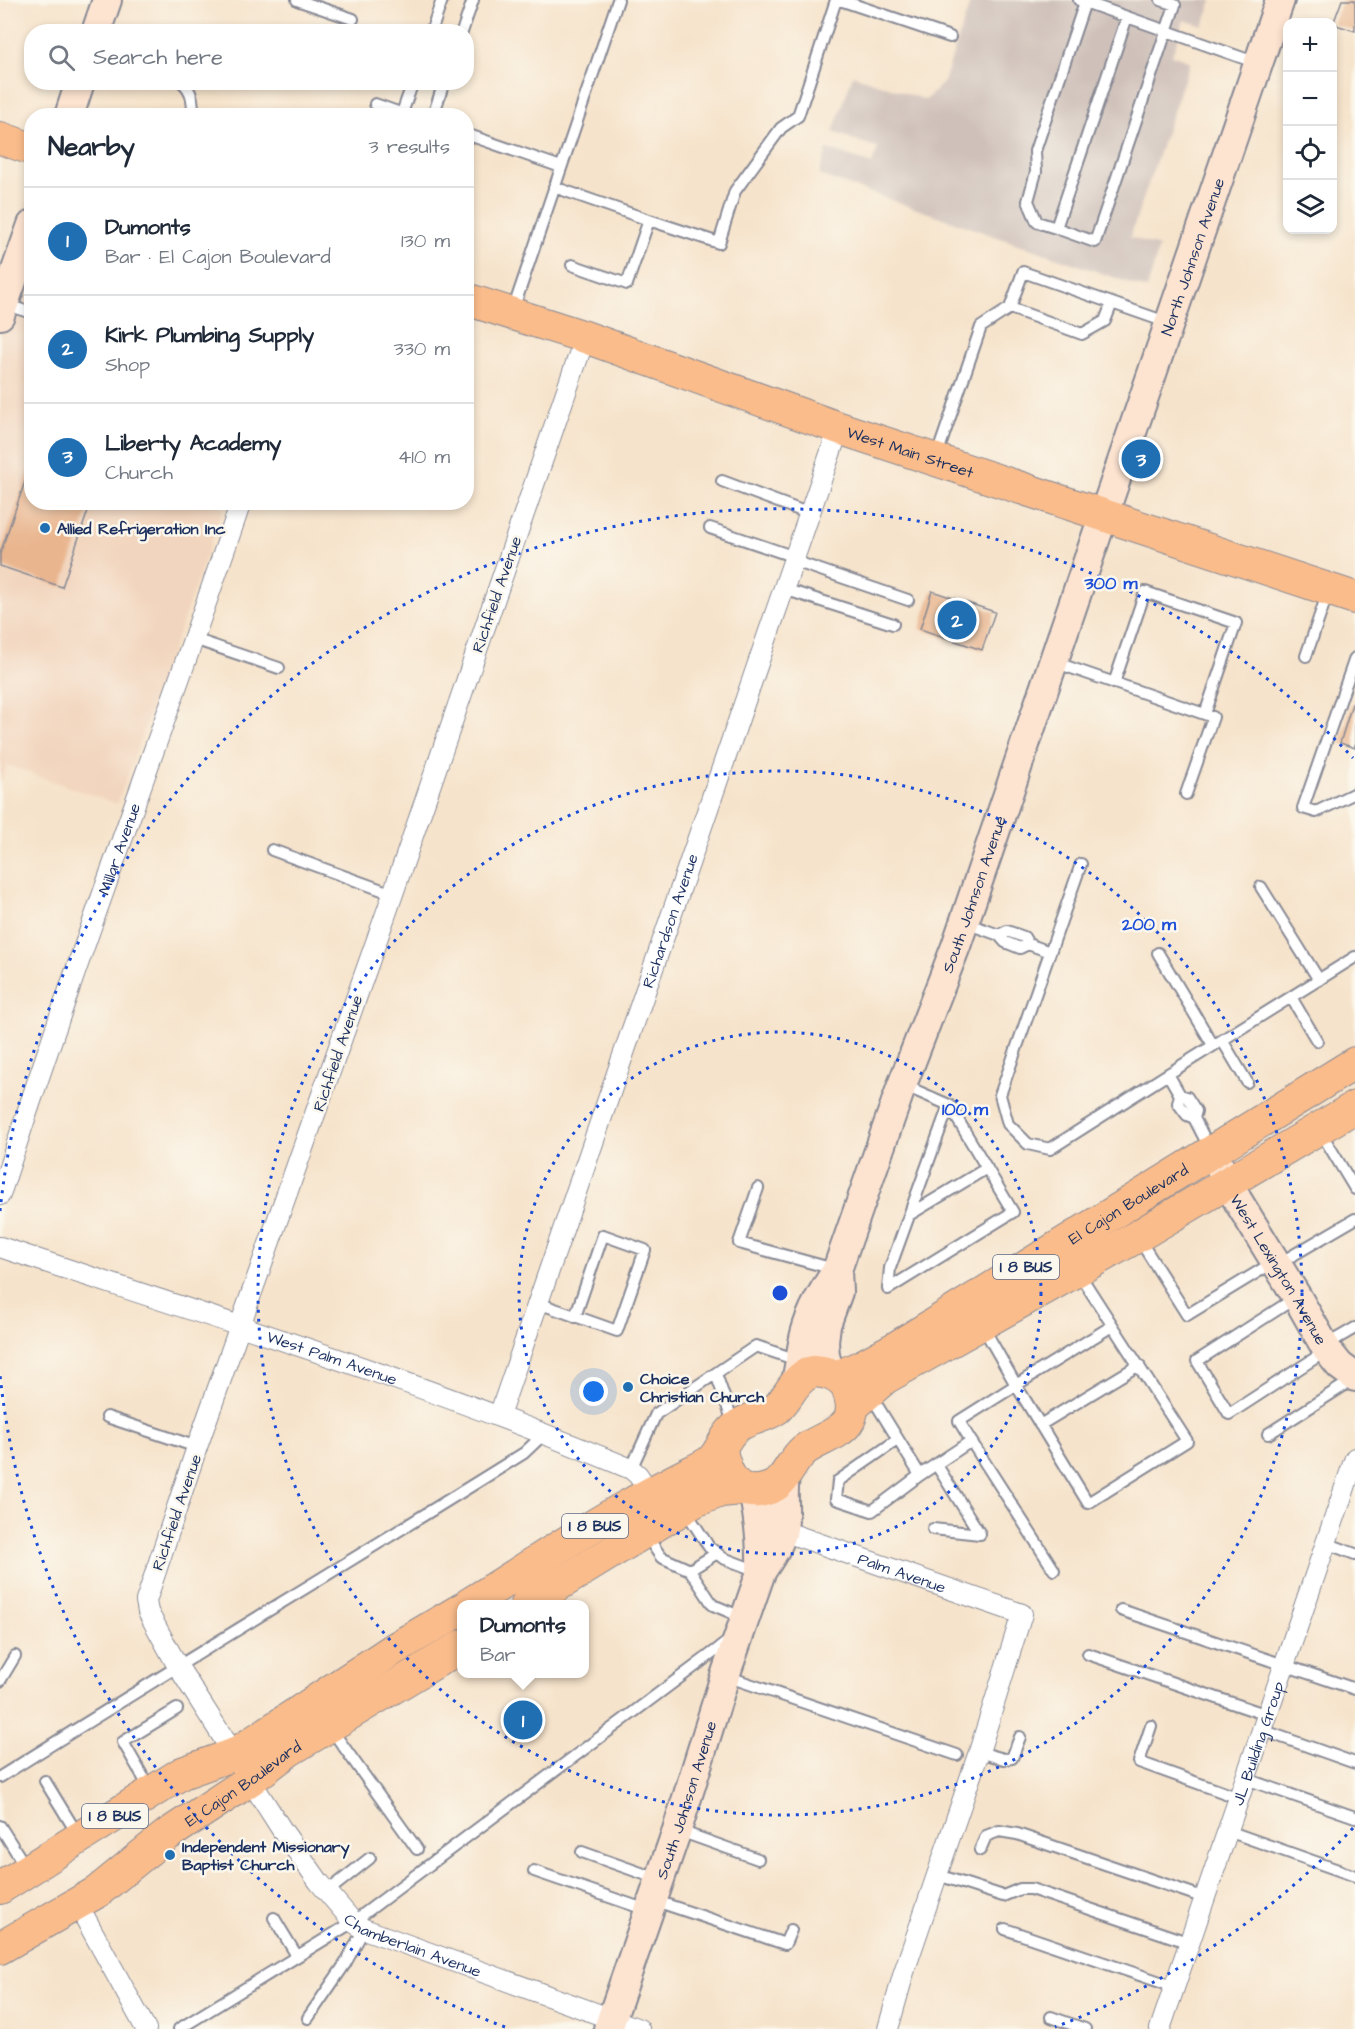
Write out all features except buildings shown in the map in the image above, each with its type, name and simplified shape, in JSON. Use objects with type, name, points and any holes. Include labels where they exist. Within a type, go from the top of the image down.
[{"type":"main road","points":[[99,24],[107,0]]},
{"type":"main road","name":"North Johnson Avenue","points":[[1104,513],[1280,0]]},
{"type":"main road","points":[[72,108],[77,90]]},
{"type":"main road","points":[[0,138],[24,146]]},
{"type":"main road","points":[[2,309],[24,251]]},
{"type":"main road","name":"West Main Street","points":[[474,301],[585,337],[839,428],[1104,513],[1342,593]]},
{"type":"main road","name":"South Johnson Avenue","points":[[799,1371],[805,1332],[823,1291],[837,1270],[902,1084],[964,922],[1104,513]]},
{"type":"main road","name":"El Cajon Boulevard","points":[[834,1376],[862,1366],[895,1348],[1355,1063]]},
{"type":"main road","name":"El Cajon Boulevard","points":[[860,1398],[885,1378],[1138,1236],[1355,1107]]},
{"type":"main road","name":"West Lexington Avenue","points":[[1212,1152],[1238,1201],[1298,1297],[1326,1348],[1340,1366],[1355,1378]]},
{"type":"main road","name":"South Johnson Avenue","points":[[834,1376],[825,1356],[824,1341],[826,1325],[838,1292],[837,1270]]},
{"type":"main road","name":"I 8 BUS","points":[[477,1600],[650,1493],[710,1462],[728,1439],[775,1410],[785,1400],[799,1371],[824,1372],[834,1376]]},
{"type":"main road","points":[[834,1376],[860,1398]]},
{"type":"main road","name":"I 8 BUS","points":[[536,1600],[707,1495],[768,1489],[785,1476],[790,1466],[805,1450],[842,1430],[860,1398]]},
{"type":"main road","points":[[728,1439],[723,1464],[729,1477],[747,1490]]},
{"type":"main road","name":"South Johnson Avenue","points":[[610,2024],[677,1830],[742,1626],[761,1572],[783,1531],[782,1490],[785,1476]]},
{"type":"main road","name":"South Johnson Avenue","points":[[747,1490],[761,1532],[761,1572]]},
{"type":"main road","name":"El Cajon Boulevard","points":[[0,1948],[97,1892],[167,1835],[242,1767],[394,1649],[457,1612]]},
{"type":"main road","name":"El Cajon Boulevard","points":[[0,1888],[182,1773],[242,1767],[288,1751],[457,1649]]},
{"type":"street","name":"Richfield Avenue","points":[[242,1767],[177,1665],[148,1612],[146,1601],[197,1447],[393,894],[585,337]]},
{"type":"street","name":"Richardson Avenue","points":[[499,1416],[839,428]]},
{"type":"street","name":"Millar Avenue","points":[[0,1195],[28,1109],[238,510]]},
{"type":"street","name":"West Palm Avenue","points":[[0,1247],[240,1326],[545,1433],[631,1469],[650,1493]]},
{"type":"street","name":"JL Building Group","points":[[1160,2029],[1326,1543],[1350,1490],[1355,1458]]},
{"type":"street","name":"Palm Avenue","points":[[783,1531],[1022,1614],[980,1752]]},
{"type":"street","points":[[888,2029],[904,1972],[980,1752]]},
{"type":"street","name":"Chamberlain Avenue","points":[[242,1767],[282,1830],[327,1892],[358,1926],[610,2024],[639,2029]]},
{"type":"street","points":[[77,1903],[146,2029]]},
{"type":"lane","points":[[297,0],[353,19]]},
{"type":"lane","points":[[434,24],[442,0]]},
{"type":"lane","points":[[465,24],[473,0]]},
{"type":"lane","points":[[512,313],[618,0]]},
{"type":"lane","points":[[554,187],[719,243],[735,191],[782,128],[798,116],[836,0]]},
{"type":"lane","points":[[840,0],[950,37]]},
{"type":"lane","points":[[1161,0],[1175,5],[1166,31],[1095,242],[1037,222],[1029,207],[1029,194],[1036,172],[1035,151],[1082,1],[1166,31],[1258,63]]},
{"type":"lane","points":[[1056,228],[1127,17]]},
{"type":"lane","points":[[189,90],[193,99],[193,108]]},
{"type":"lane","points":[[407,108],[411,90]]},
{"type":"lane","points":[[436,108],[441,90]]},
{"type":"lane","points":[[375,104],[387,108]]},
{"type":"lane","points":[[474,137],[561,167]]},
{"type":"lane","points":[[572,265],[627,284],[649,220]]},
{"type":"lane","points":[[936,459],[981,327],[1010,308],[1023,272],[1169,323]]},
{"type":"lane","points":[[1010,308],[1082,334],[1105,321],[1112,303]]},
{"type":"lane","points":[[2,309],[24,312]]},
{"type":"lane","points":[[722,482],[810,514]]},
{"type":"lane","points":[[710,528],[908,600]]},
{"type":"lane","points":[[784,589],[893,624]]},
{"type":"lane","points":[[1114,682],[1145,592],[1236,623],[1205,714]]},
{"type":"lane","points":[[1306,656],[1342,593]]},
{"type":"lane","points":[[194,639],[279,668]]},
{"type":"lane","points":[[1355,658],[1303,808],[1316,812],[1355,793]]},
{"type":"lane","points":[[1053,662],[1213,717],[1186,794]]},
{"type":"lane","points":[[272,850],[393,894]]},
{"type":"lane","points":[[1081,864],[1000,1095],[1008,1124],[1028,1144],[1050,1149],[1355,957]]},
{"type":"lane","points":[[1261,886],[1319,980]]},
{"type":"lane","points":[[964,922],[999,935],[1007,931],[1024,937],[1028,944],[1050,952]]},
{"type":"lane","points":[[1158,953],[1217,1042],[1247,1082]]},
{"type":"lane","points":[[1291,997],[1317,1041]]},
{"type":"lane","points":[[1168,1074],[1180,1095],[1187,1097],[1196,1111],[1194,1118],[1212,1152]]},
{"type":"lane","points":[[902,1084],[949,1105],[1013,1212],[888,1289],[890,1268],[949,1105]]},
{"type":"lane","points":[[1319,1129],[1355,1190]]},
{"type":"lane","points":[[909,1215],[987,1168]]},
{"type":"lane","points":[[758,1188],[739,1243],[837,1270]]},
{"type":"lane","points":[[1138,1236],[1187,1315],[1276,1262],[1355,1219]]},
{"type":"lane","points":[[538,1303],[575,1317],[616,1331],[645,1250],[603,1235],[575,1317]]},
{"type":"lane","points":[[982,1324],[1016,1385],[1088,1503],[1187,1441],[1077,1270]]},
{"type":"lane","points":[[1298,1297],[1197,1361],[1229,1414],[1355,1328]]},
{"type":"lane","points":[[1054,1570],[959,1421],[1112,1326]]},
{"type":"lane","points":[[631,1469],[656,1414],[756,1346],[799,1371]]},
{"type":"lane","points":[[1040,1425],[1139,1365]]},
{"type":"lane","points":[[716,1374],[728,1439]]},
{"type":"lane","points":[[1268,1434],[1355,1378]]},
{"type":"lane","points":[[860,1398],[897,1440],[920,1475]]},
{"type":"lane","points":[[107,1417],[197,1447]]},
{"type":"lane","points":[[0,1777],[177,1665],[304,1591],[514,1460],[545,1433]]},
{"type":"lane","points":[[897,1440],[838,1481],[836,1499],[872,1511],[971,1441]]},
{"type":"lane","points":[[933,1529],[980,1534],[936,1464]]},
{"type":"lane","points":[[683,1508],[709,1547],[723,1558],[761,1572]]},
{"type":"lane","points":[[179,2029],[297,1956],[358,1926],[742,1626],[713,1605],[690,1570],[661,1557],[644,1532]]},
{"type":"lane","points":[[1326,1543],[1355,1554]]},
{"type":"lane","points":[[690,1570],[717,1553]]},
{"type":"lane","points":[[1121,1610],[1355,1689]]},
{"type":"lane","points":[[1088,1654],[1265,1723],[1355,1762]]},
{"type":"lane","points":[[0,1681],[15,1656]]},
{"type":"lane","points":[[725,1676],[957,1755]]},
{"type":"lane","points":[[152,1792],[123,1743],[177,1709]]},
{"type":"lane","points":[[329,1726],[417,1849]]},
{"type":"lane","points":[[1151,1726],[1139,1762],[1239,1798]]},
{"type":"lane","points":[[980,1752],[1004,1759],[1012,1758],[1020,1737]]},
{"type":"lane","points":[[1245,1779],[1355,1817]]},
{"type":"lane","points":[[45,1781],[80,1838]]},
{"type":"lane","points":[[0,1826],[28,1871]]},
{"type":"lane","points":[[677,1830],[758,1858]]},
{"type":"lane","points":[[980,1850],[986,1836],[999,1831],[1017,1834],[1205,1898]]},
{"type":"lane","points":[[1228,1832],[1355,1876]]},
{"type":"lane","points":[[582,1852],[654,1897]]},
{"type":"lane","points":[[327,1892],[370,1858]]},
{"type":"lane","points":[[534,1871],[654,1897],[785,1944],[791,1930]]},
{"type":"lane","points":[[938,1875],[1003,1896],[1020,1889],[1031,1889],[1190,1942]]},
{"type":"lane","points":[[274,1918],[297,1956]]},
{"type":"lane","points":[[308,2018],[345,1964],[358,1926]]},
{"type":"lane","points":[[1005,1929],[1175,1987]]},
{"type":"lane","points":[[1051,2017],[1085,2029]]},
{"type":"shaded area","points":[[971,0],[1212,0],[1203,26],[1184,20],[1172,55],[1190,62],[1130,237],[1159,247],[1147,289],[819,175],[827,149],[872,164],[878,148],[833,132],[853,75],[926,100],[944,82]]},
{"type":"shaded area","points":[[24,208],[24,510],[222,510],[117,804],[7,765],[0,784],[0,278]]},
{"type":"place","name":"Liberty Academy","points":[[1141,459]]},
{"type":"place","name":"Allied Refrigeration Inc","points":[[45,528]]},
{"type":"place","name":"Kirk Plumbing Supply","points":[[957,620]]},
{"type":"place","name":"Choice Christian Church","points":[[628,1387]]},
{"type":"place","name":"Dumonts","points":[[523,1720]]},
{"type":"place","name":"Independent Missionary Baptist Church","points":[[170,1855]]}]
